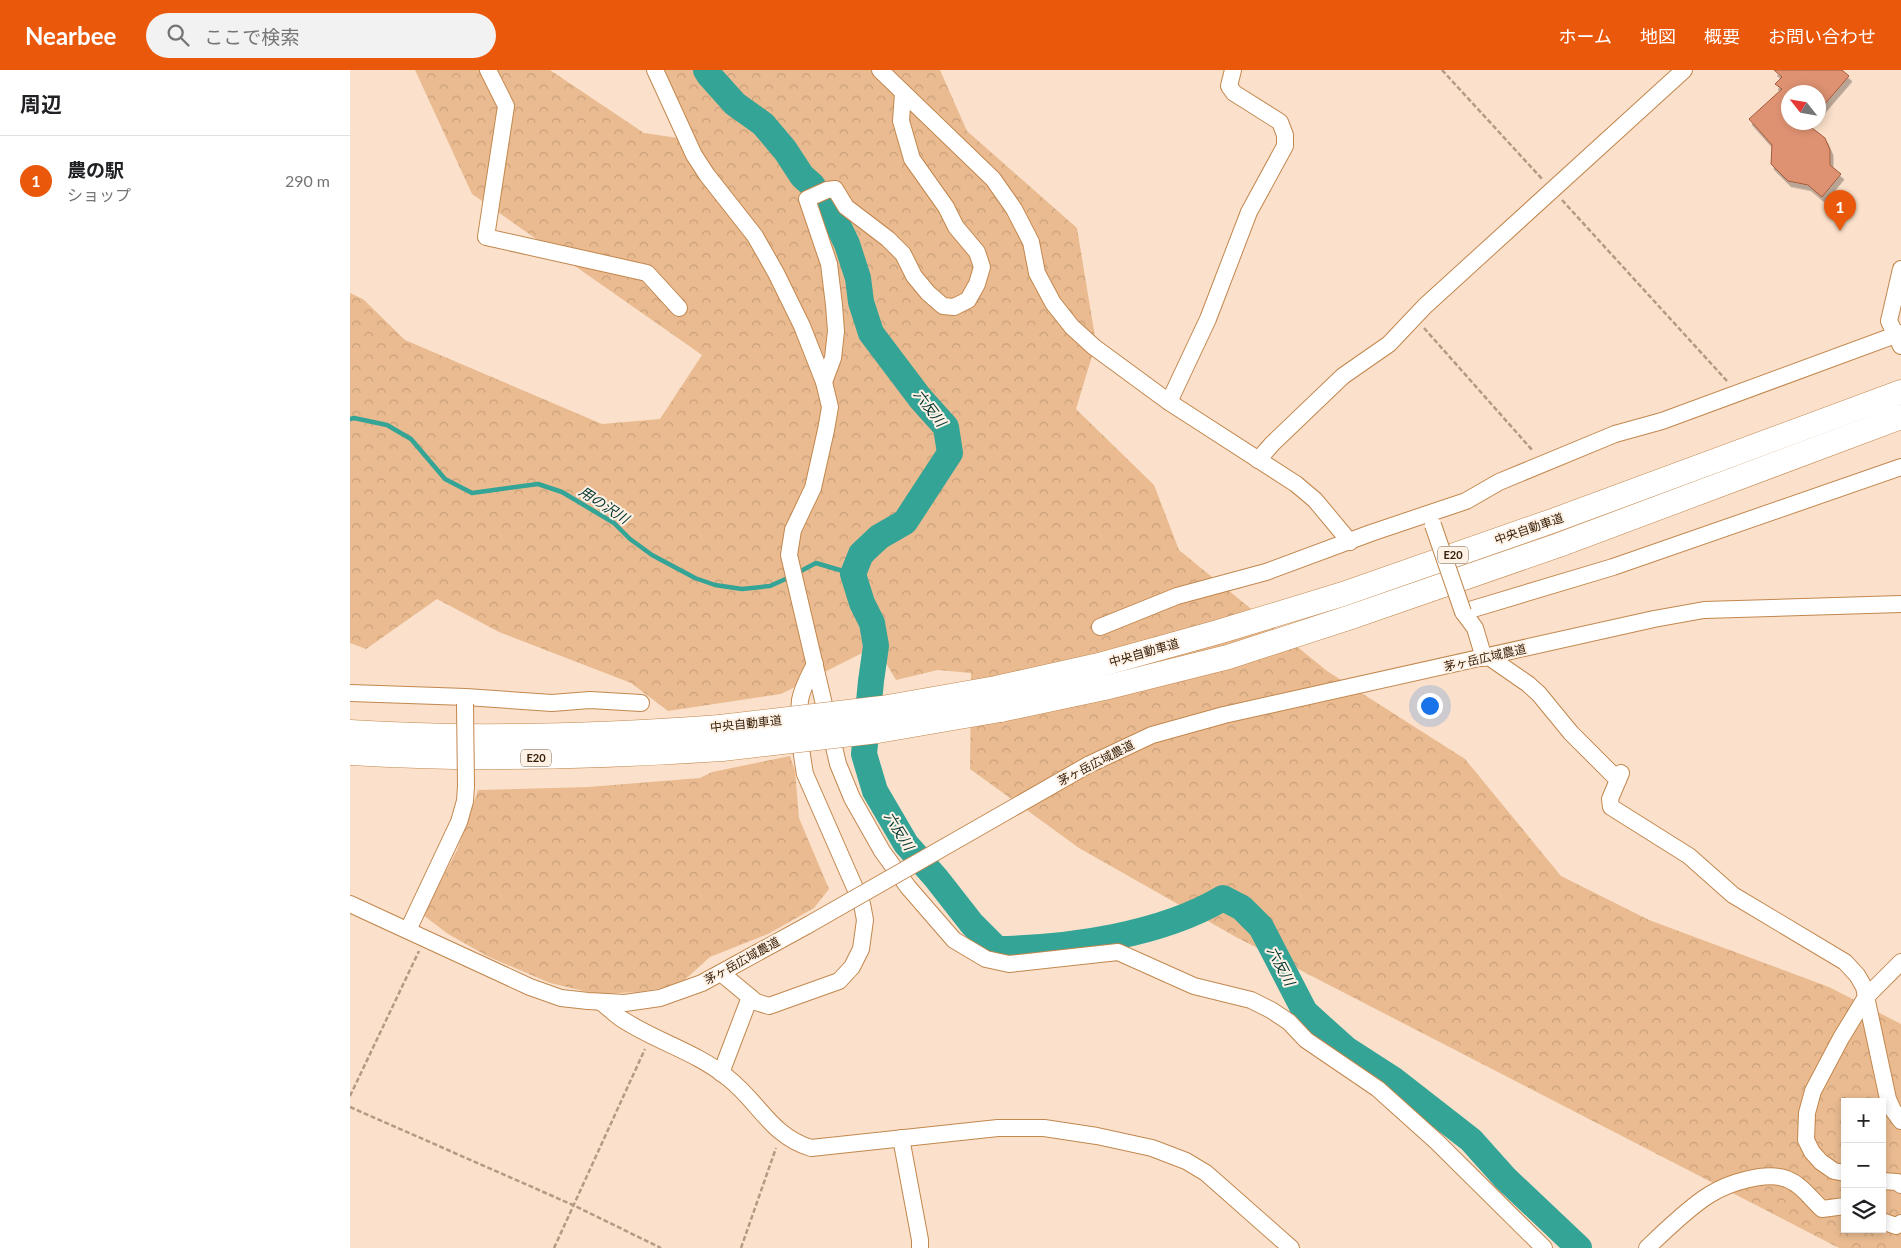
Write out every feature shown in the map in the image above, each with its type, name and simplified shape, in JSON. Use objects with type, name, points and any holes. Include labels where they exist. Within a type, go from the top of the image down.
[{"type":"highway","name":"中央自動車道","points":[[998,699],[1099,666],[1342,594],[1552,521],[1901,392]]},
{"type":"highway","name":"中央自動車道","points":[[350,753],[505,758],[626,756],[882,708],[1104,688],[1228,657],[1351,617],[1559,545],[1901,417]]},
{"type":"highway","name":"中央自動車道","points":[[350,732],[504,736],[625,734],[721,738]]},
{"type":"street","points":[[488,70],[506,106],[486,236],[647,273],[679,308]]},
{"type":"street","points":[[655,70],[694,155],[707,175],[755,236],[776,273],[802,326],[824,382],[830,407],[826,430],[813,488],[793,530],[790,555],[838,764],[852,798],[882,851],[908,887],[954,940],[986,959],[1009,964],[1118,952],[1194,986],[1251,1000],[1271,1010],[1289,1022],[1306,1040],[1378,1089],[1438,1142],[1544,1248]]},
{"type":"street","points":[[880,70],[902,94],[993,179],[1014,209],[1031,242],[1038,273],[1053,303],[1072,327],[1094,347],[1169,402],[1296,484],[1315,500],[1350,542]]},
{"type":"street","points":[[1169,402],[1208,319],[1249,212],[1285,146],[1285,135],[1280,122],[1234,93],[1229,86],[1234,70]]},
{"type":"street","points":[[1258,460],[1272,444],[1343,376],[1389,344],[1415,317],[1552,189],[1684,70]]},
{"type":"street","points":[[824,382],[833,358],[836,331],[829,264],[807,199],[827,190],[835,189],[846,207],[888,239],[903,254],[914,276],[928,294],[943,306],[954,307],[968,300],[977,284],[982,267],[977,252],[956,227],[946,207],[912,159],[901,120],[902,94]]},
{"type":"street","points":[[1100,627],[1177,596],[1266,572],[1350,542],[1432,519],[1499,482],[1545,464],[1571,451],[1615,434],[1662,421],[1899,338],[1890,321],[1901,269]]},
{"type":"street","points":[[1463,612],[1613,567],[1901,467]]},
{"type":"street","points":[[1432,519],[1463,612],[1475,628],[1487,658],[1528,684],[1539,694],[1571,733],[1620,776],[1610,799],[1611,807],[1689,856],[1733,895],[1845,962],[1857,975],[1864,987],[1888,1099],[1901,1121]]},
{"type":"street","name":"茅ヶ岳広域農道","points":[[350,904],[530,987],[561,998],[625,1003],[660,998],[702,983],[721,973],[1088,765],[1152,735],[1224,715],[1487,658],[1654,619],[1704,610],[1901,604]]},
{"type":"street","points":[[721,973],[756,1002],[769,1006],[839,981],[852,967],[861,949],[865,920],[862,904],[805,774],[802,758],[800,700],[805,684],[815,664]]},
{"type":"street","points":[[350,693],[466,701],[552,703],[590,700],[641,703]]},
{"type":"street","points":[[408,930],[458,822],[465,801],[466,701]]},
{"type":"street","points":[[1841,1172],[1834,1171],[1821,1162],[1812,1152],[1806,1140],[1807,1113],[1813,1092],[1841,1038],[1866,997],[1901,962]]},
{"type":"street","points":[[721,1073],[750,997]]},
{"type":"street","points":[[601,1002],[624,1021],[721,1073],[744,1093],[781,1134],[795,1143],[811,1148],[998,1128],[1044,1128],[1098,1136],[1152,1148],[1186,1161],[1206,1173],[1291,1248]]},
{"type":"street","points":[[901,1138],[920,1248]]},
{"type":"street","points":[[1647,1248],[1709,1195],[1744,1180],[1768,1177],[1787,1179],[1806,1191],[1822,1209],[1841,1207]]},
{"type":"street","points":[[1886,1181],[1897,1182],[1901,1185]]},
{"type":"street","points":[[1886,1222],[1896,1226],[1901,1224]]},
{"type":"path","points":[[1442,70],[1738,393]]},
{"type":"path","points":[[1415,317],[1545,464]]},
{"type":"path","points":[[350,1096],[425,938]]},
{"type":"path","points":[[554,1248],[651,1035]]},
{"type":"path","points":[[350,1107],[573,1205],[661,1248]]},
{"type":"path","points":[[741,1248],[781,1134]]},
{"type":"green space","points":[[415,70],[550,70],[644,133],[685,139],[658,70],[940,70],[967,131],[1077,228],[1096,343],[1076,409],[1154,485],[1179,550],[1327,671],[1465,759],[1561,876],[1649,920],[1829,987],[1901,1024],[1901,1248],[1839,1248],[1236,937],[1079,848],[970,769],[971,673],[938,670],[896,680],[876,646],[781,694],[668,711],[631,683],[499,632],[437,599],[366,649],[350,643],[350,293],[363,299],[405,340],[602,424],[660,419],[702,355],[472,194]]},
{"type":"green space","points":[[790,756],[795,771],[799,818],[829,889],[814,908],[768,934],[710,957],[679,985],[639,992],[596,994],[550,983],[489,957],[448,934],[423,915],[457,850],[478,790],[588,787],[700,778],[712,772]]},
{"type":"building","points":[[1774,70],[1842,70],[1849,76],[1826,103],[1826,85],[1781,85],[1781,88],[1775,84],[1782,77]]},
{"type":"building","points":[[1781,90],[1781,130],[1815,130],[1825,138],[1830,150],[1830,165],[1841,174],[1822,197],[1808,185],[1788,181],[1771,164],[1772,145],[1749,119]]},
{"type":"waterway","name":"六反川","points":[[706,70],[735,104],[763,124],[831,211],[847,244],[858,278],[861,302],[871,333],[920,398],[946,427],[950,453],[905,522],[879,537],[861,554],[853,574],[862,603],[872,623],[876,646],[864,754],[875,791],[906,844],[936,878],[972,924],[997,949],[1054,946],[1114,937],[1172,921],[1198,911],[1223,898],[1242,908],[1261,927],[1305,1012],[1346,1049],[1394,1080],[1471,1140],[1505,1178],[1579,1248]]},
{"type":"waterway","name":"用の沢川","points":[[350,419],[354,418],[387,425],[411,439],[445,479],[472,493],[538,484],[562,492],[614,523],[630,539],[652,555],[695,578],[715,585],[742,589],[770,586],[790,577]]},
{"type":"waterway","name":"用の沢川","points":[[797,573],[816,563],[853,574]]},
{"type":"place","name":"農の駅","points":[[1840,231]]}]
